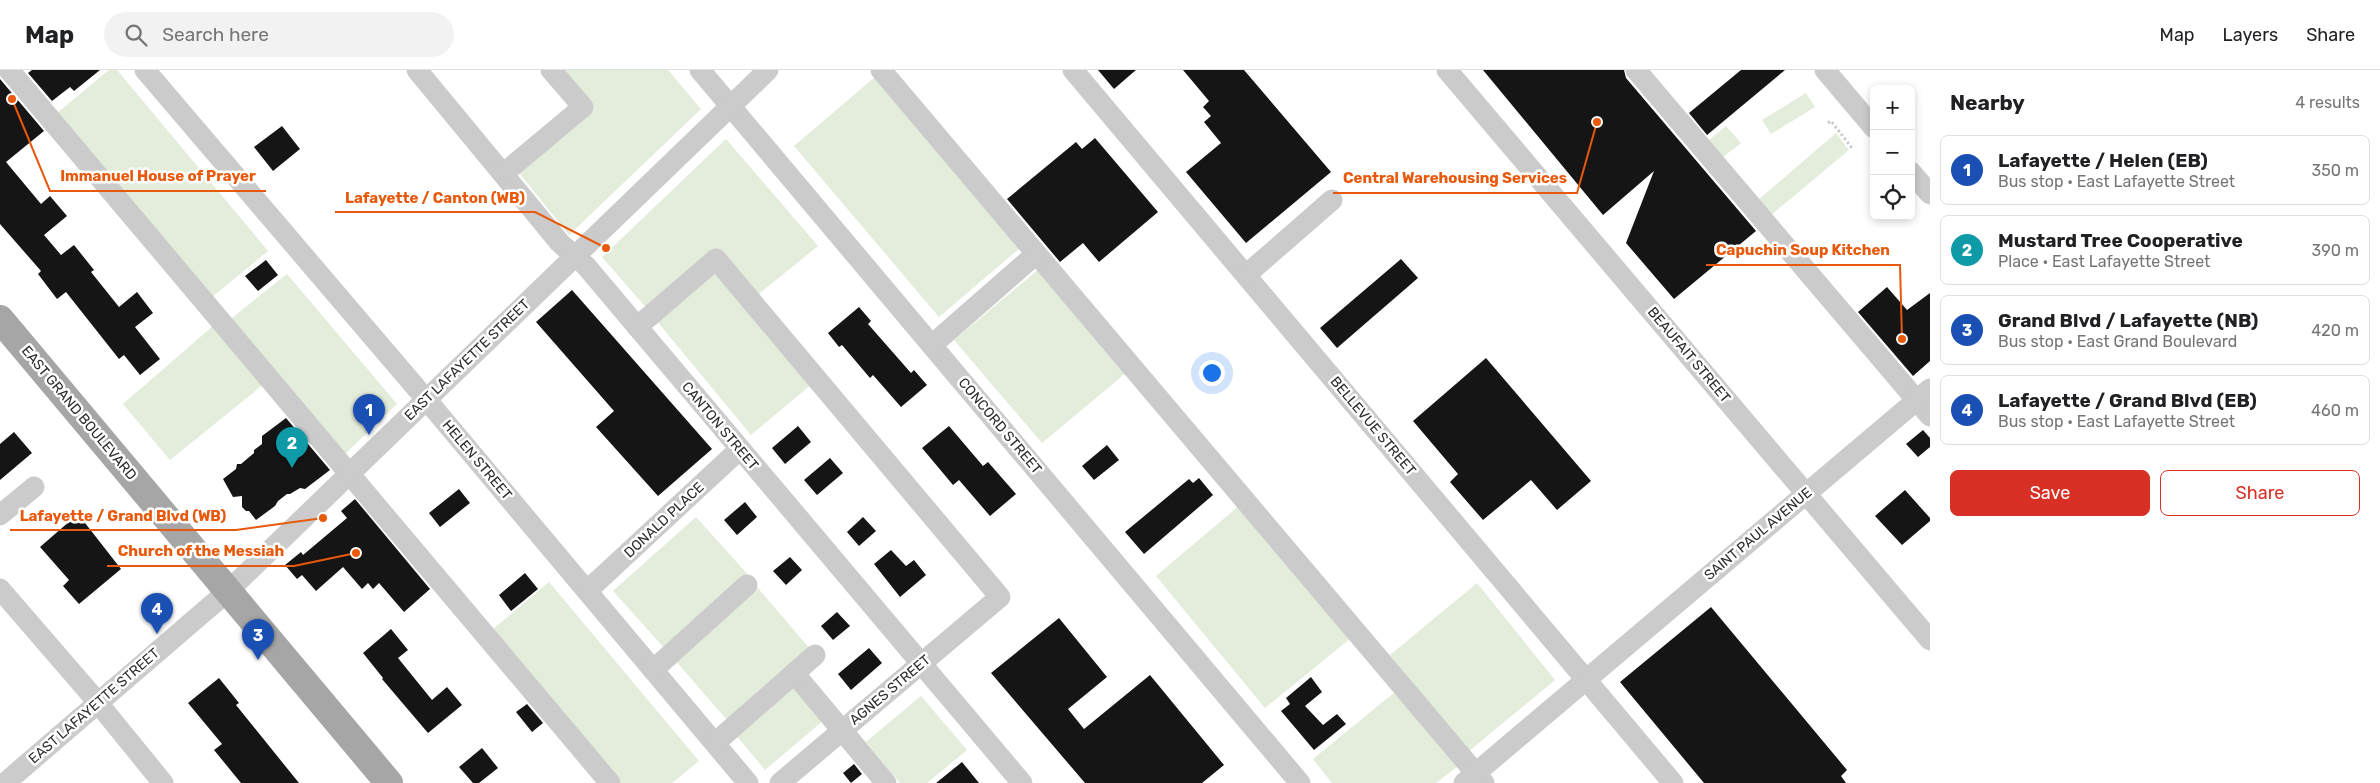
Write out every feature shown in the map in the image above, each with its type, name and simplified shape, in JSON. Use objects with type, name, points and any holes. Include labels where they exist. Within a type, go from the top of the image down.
[{"type":"main road","name":"EAST GRAND BOULEVARD","points":[[0,319],[390,783]]},
{"type":"street","points":[[9,70],[610,783]]},
{"type":"street","name":"HELEN STREET","points":[[145,70],[748,783]]},
{"type":"street","name":"CANTON STREET","points":[[417,70],[560,243],[586,266],[1022,783]]},
{"type":"street","points":[[503,174],[583,108],[551,70]]},
{"type":"street","name":"CONCORD STREET","points":[[700,70],[1300,783]]},
{"type":"street","name":"EAST LAFAYETTE STREET","points":[[5,783],[228,590],[768,70]]},
{"type":"street","points":[[881,70],[1474,780]]},
{"type":"street","name":"BELLEVUE STREET","points":[[1073,70],[1673,783]]},
{"type":"street","name":"BEAUFAIT STREET","points":[[1447,70],[1930,640]]},
{"type":"street","points":[[1636,70],[1926,402]]},
{"type":"street","points":[[1825,70],[1870,123]]},
{"type":"street","points":[[1914,175],[1930,194]]},
{"type":"street","points":[[1246,275],[1332,200]]},
{"type":"street","points":[[932,345],[1036,254]]},
{"type":"street","name":"AGNES STREET","points":[[637,327],[716,260],[1000,597],[780,783]]},
{"type":"street","name":"SAINT PAUL AVENUE","points":[[1474,780],[1587,679],[1806,493],[1926,402]]},
{"type":"street","name":"DONALD PLACE","points":[[587,591],[740,449]]},
{"type":"street","points":[[0,515],[34,487]]},
{"type":"street","points":[[654,670],[747,585]]},
{"type":"street","points":[[0,589],[163,783]]},
{"type":"street","points":[[715,743],[815,655]]},
{"type":"street","points":[[794,673],[886,783]]},
{"type":"path","points":[[1828,123],[1831,121],[1852,148]]},
{"type":"green space","points":[[109,70],[117,70],[268,251],[211,298],[57,113]]},
{"type":"green space","points":[[561,70],[668,70],[701,109],[569,235],[516,169],[590,106]]},
{"type":"green space","points":[[875,77],[1020,248],[939,317],[794,146]]},
{"type":"green space","points":[[1806,93],[1815,107],[1771,134],[1762,120]]},
{"type":"green space","points":[[1726,126],[1741,143],[1723,157],[1709,140]]},
{"type":"green space","points":[[1836,133],[1849,150],[1770,216],[1757,201]]},
{"type":"green space","points":[[726,139],[818,246],[755,297],[718,254],[649,311],[602,257]]},
{"type":"green space","points":[[1039,269],[1127,372],[1042,443],[954,340]]},
{"type":"green space","points":[[717,270],[812,384],[751,435],[656,320]]},
{"type":"green space","points":[[287,274],[397,404],[345,454],[228,321]]},
{"type":"green space","points":[[214,325],[264,384],[170,460],[123,404]]},
{"type":"green space","points":[[1240,505],[1351,638],[1265,708],[1156,576]]},
{"type":"green space","points":[[696,517],[750,577],[667,651],[613,591]]},
{"type":"green space","points":[[549,582],[699,761],[672,783],[621,783],[493,629]]},
{"type":"green space","points":[[1477,583],[1555,680],[1468,752],[1390,655]]},
{"type":"green space","points":[[757,587],[810,649],[727,720],[674,659]]},
{"type":"green space","points":[[795,682],[824,720],[765,770],[735,734]]},
{"type":"green space","points":[[1395,692],[1457,767],[1436,783],[1332,783],[1313,759]]},
{"type":"green space","points":[[921,696],[967,750],[927,783],[900,783],[866,742]]},
{"type":"building","points":[[32,70],[100,70],[74,91],[70,87],[52,101],[28,73]]},
{"type":"building","points":[[1098,70],[1136,70],[1114,89]]},
{"type":"building","points":[[1183,70],[1244,70],[1331,172],[1246,243],[1186,172],[1221,143],[1204,122],[1211,116],[1203,107],[1209,101]]},
{"type":"building","points":[[1483,70],[1624,70],[1626,78],[1756,231],[1674,299],[1626,243],[1654,171],[1603,215]]},
{"type":"building","points":[[1741,70],[1785,70],[1707,135],[1689,113]]},
{"type":"building","points":[[0,79],[44,131],[6,162],[41,204],[50,196],[67,216],[44,235],[61,255],[74,245],[94,270],[91,272],[119,307],[137,292],[153,313],[135,327],[160,359],[140,375],[124,355],[119,359],[66,292],[57,299],[38,274],[41,271],[0,224]]},
{"type":"building","points":[[282,126],[300,149],[273,171],[254,147]]},
{"type":"building","points":[[1095,138],[1158,212],[1099,262],[1083,243],[1060,262],[1007,199],[1076,142],[1082,149]]},
{"type":"building","points":[[1401,259],[1418,278],[1337,348],[1320,328]]},
{"type":"building","points":[[266,260],[278,275],[258,291],[245,276]]},
{"type":"building","points":[[1887,287],[1907,310],[1930,293],[1930,361],[1913,376],[1858,312]]},
{"type":"building","points":[[572,290],[712,449],[658,496],[596,427],[614,411],[536,322]]},
{"type":"building","points":[[859,307],[871,321],[868,324],[911,373],[914,370],[927,385],[901,407],[873,375],[870,378],[842,345],[839,347],[828,333]]},
{"type":"building","points":[[1486,358],[1591,481],[1557,510],[1531,480],[1483,520],[1450,482],[1458,474],[1413,421]]},
{"type":"building","points":[[286,418],[330,470],[305,489],[300,488],[287,494],[256,520],[249,511],[242,507],[242,496],[233,497],[223,479],[236,469],[237,464],[241,464],[254,453],[254,450],[262,444],[262,436]]},
{"type":"building","points":[[798,426],[811,442],[785,464],[772,448]]},
{"type":"building","points":[[949,426],[983,466],[988,462],[1016,494],[990,516],[959,480],[953,485],[922,448]]},
{"type":"building","points":[[1923,430],[1930,438],[1930,447],[1918,457],[1906,444]]},
{"type":"building","points":[[14,432],[32,453],[0,480],[0,444]]},
{"type":"building","points":[[1107,445],[1119,460],[1094,480],[1082,466]]},
{"type":"building","points":[[830,458],[843,473],[817,495],[804,480]]},
{"type":"building","points":[[1199,478],[1213,495],[1144,554],[1125,532],[1189,479],[1193,483]]},
{"type":"building","points":[[459,489],[470,503],[440,527],[429,513]]},
{"type":"building","points":[[1905,490],[1930,518],[1930,521],[1902,545],[1875,516]]},
{"type":"building","points":[[355,499],[430,589],[404,612],[379,583],[373,589],[368,583],[362,589],[343,567],[316,591],[302,575],[297,579],[285,565],[301,552],[303,555],[347,518],[341,511]]},
{"type":"building","points":[[745,502],[757,517],[737,535],[724,520]]},
{"type":"building","points":[[78,514],[121,569],[79,604],[63,586],[69,580],[40,547]]},
{"type":"building","points":[[863,517],[876,531],[859,546],[847,532]]},
{"type":"building","points":[[891,550],[906,566],[914,560],[926,575],[900,597],[874,564]]},
{"type":"building","points":[[790,557],[802,570],[786,585],[773,571]]},
{"type":"building","points":[[525,573],[538,589],[511,611],[499,595]]},
{"type":"building","points":[[1711,607],[1847,770],[1841,776],[1846,783],[1704,783],[1620,682]]},
{"type":"building","points":[[837,612],[850,626],[833,640],[821,626]]},
{"type":"building","points":[[1059,618],[1107,677],[1068,709],[1084,729],[1150,675],[1224,765],[1202,783],[1085,783],[991,673]]},
{"type":"building","points":[[391,629],[408,650],[398,658],[432,700],[447,687],[462,705],[428,733],[382,679],[363,653]]},
{"type":"building","points":[[869,648],[882,663],[851,690],[838,674]]},
{"type":"building","points":[[1311,677],[1322,692],[1305,706],[1323,725],[1337,714],[1346,724],[1314,750],[1281,711],[1290,704],[1286,698]]},
{"type":"building","points":[[219,678],[239,703],[236,705],[299,783],[241,783],[214,750],[222,744],[188,703]]},
{"type":"building","points":[[527,704],[543,723],[532,732],[516,712]]},
{"type":"building","points":[[482,748],[498,768],[479,783],[473,783],[459,767]]},
{"type":"building","points":[[962,762],[979,783],[936,783]]},
{"type":"building","points":[[854,764],[862,774],[851,783],[843,773]]},
{"type":"place","name":"Immanuel House of Prayer","points":[[12,99]]},
{"type":"place","name":"Central Warehousing Services","points":[[1597,122]]},
{"type":"place","name":"Lafayette / Canton (WB)","points":[[606,248]]},
{"type":"place","name":"Capuchin Soup Kitchen","points":[[1902,339]]},
{"type":"place","name":"Lafayette / Helen (EB)","points":[[369,435]]},
{"type":"place","name":"Mustard Tree Cooperative","points":[[292,468]]},
{"type":"place","name":"Lafayette / Grand Blvd (WB)","points":[[323,518]]},
{"type":"place","name":"Church of the Messiah","points":[[356,553]]},
{"type":"place","name":"Lafayette / Grand Blvd (EB)","points":[[157,634]]},
{"type":"place","name":"Grand Blvd / Lafayette (NB)","points":[[258,660]]}]
